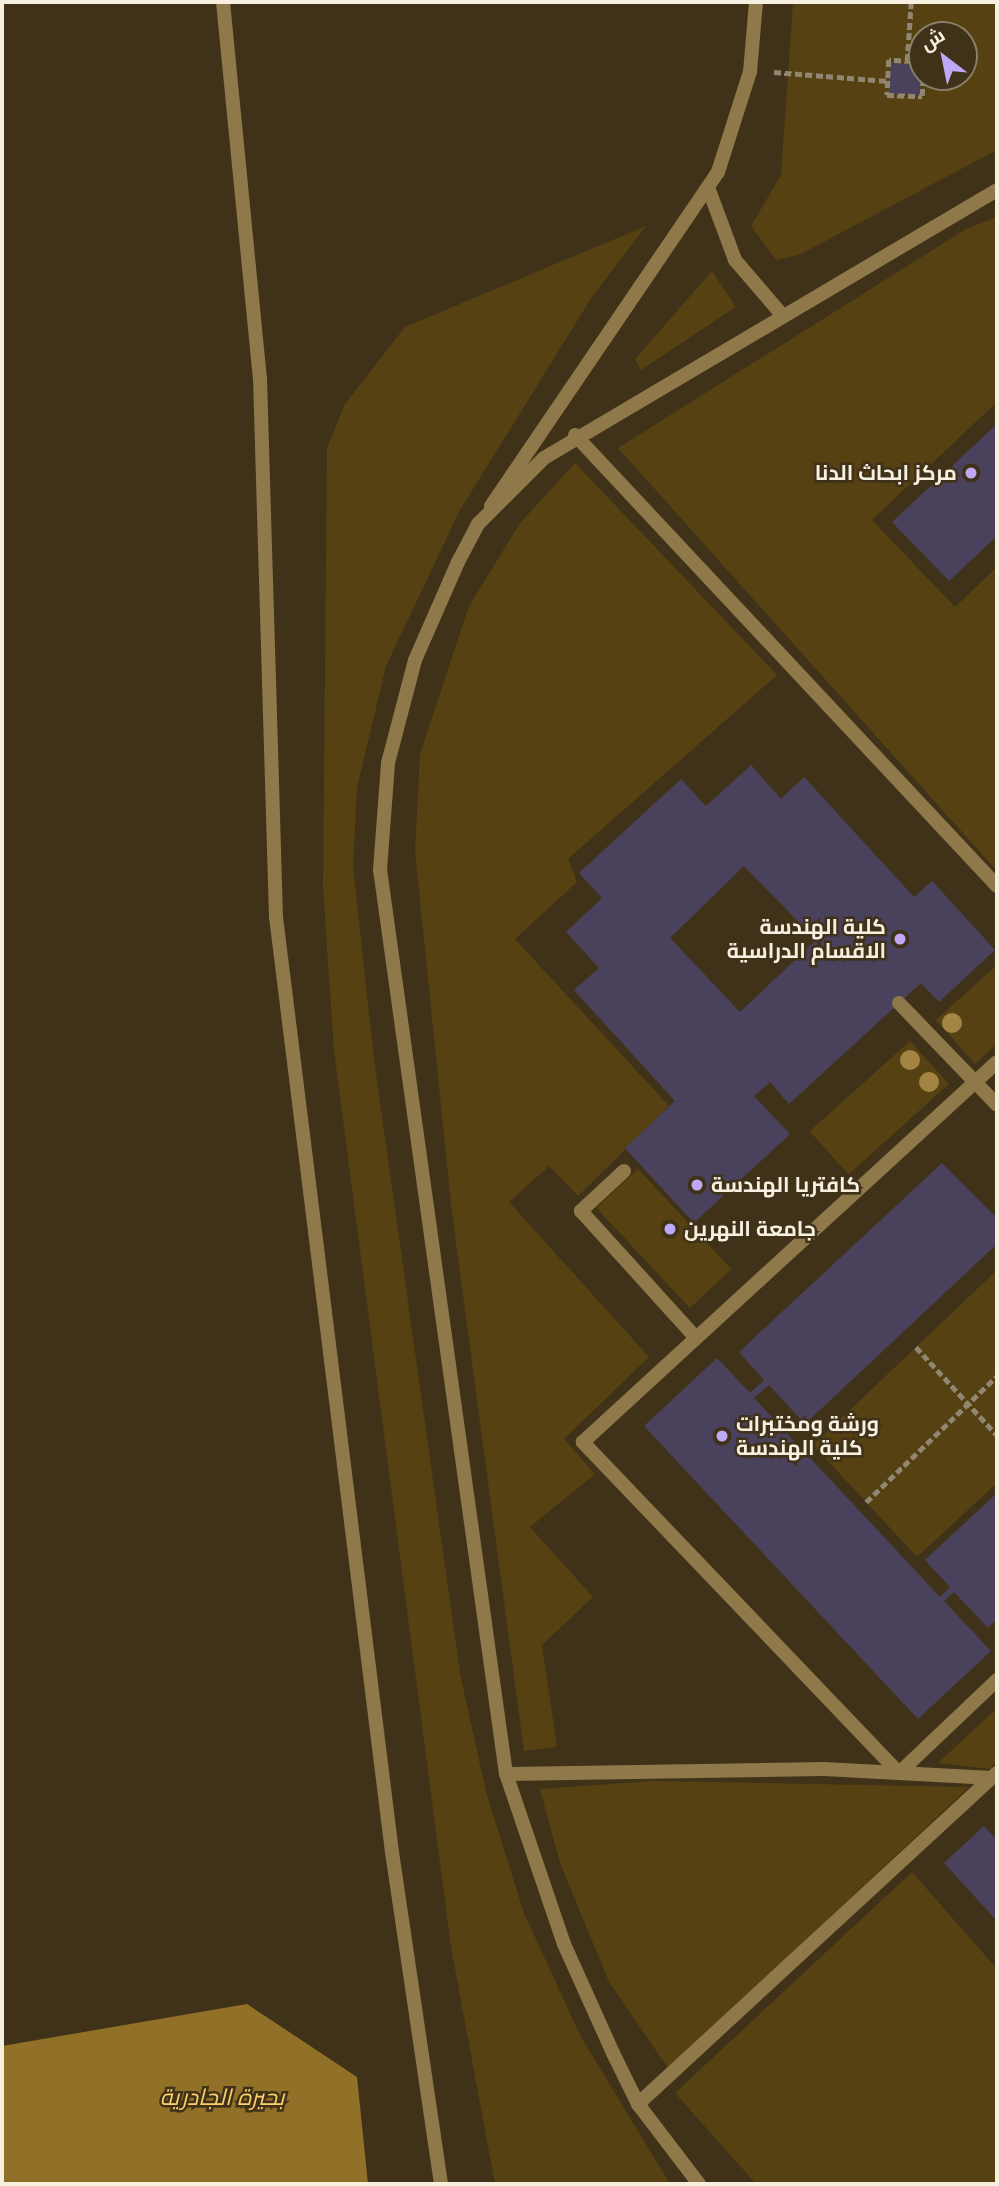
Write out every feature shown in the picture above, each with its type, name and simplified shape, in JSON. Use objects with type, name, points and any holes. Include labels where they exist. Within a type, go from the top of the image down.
[{"type":"street","points":[[223,2],[260,378],[276,916],[392,1852],[441,2184]]},
{"type":"street","points":[[699,2184],[638,2104],[564,1944],[506,1774],[380,870],[388,763],[399,710],[435,610],[478,524],[709,190],[738,122],[750,72],[756,2]]},
{"type":"street","points":[[709,190],[735,260],[783,316]]},
{"type":"street","points":[[478,524],[544,458],[575,435],[997,190]]},
{"type":"street","points":[[575,435],[997,886]]},
{"type":"street","points":[[899,1003],[997,1105]]},
{"type":"street","points":[[899,1773],[583,1442],[997,1062]]},
{"type":"street","points":[[624,1171],[581,1211],[696,1338]]},
{"type":"street","points":[[899,1773],[997,1680]]},
{"type":"street","points":[[506,1774],[995,1775]]},
{"type":"street","points":[[638,2104],[995,1775]]},
{"type":"path","points":[[911,2],[907,61],[889,60],[887,95],[922,96],[922,91]]},
{"type":"path","points":[[750,72],[888,81]]},
{"type":"path","points":[[916,1348],[997,1435]]},
{"type":"path","points":[[866,1502],[997,1376]]},
{"type":"shaded area","points":[[793,2],[992,2],[997,9],[997,150],[799,255],[776,260],[751,226],[781,175]]},
{"type":"shaded area","points":[[997,217],[997,402],[872,520],[955,607],[997,567],[997,871],[618,448],[966,229]]},
{"type":"shaded area","points":[[646,226],[592,297],[460,510],[386,666],[357,788],[353,866],[374,1059],[460,1673],[486,1792],[524,1913],[580,2035],[670,2184],[495,2184],[451,1947],[334,1051],[323,888],[327,448],[345,404],[405,327]]},
{"type":"shaded area","points":[[712,271],[736,307],[641,370],[635,359]]},
{"type":"shaded area","points":[[575,463],[777,675],[568,859],[577,882],[515,939],[669,1106],[578,1196],[549,1166],[509,1202],[649,1357],[564,1439],[595,1474],[530,1527],[593,1597],[542,1645],[557,1747],[524,1751],[452,1213],[415,852],[420,754],[469,606],[520,523]]},
{"type":"shaded area","points":[[997,965],[997,1044],[975,1064],[936,1020]]},
{"type":"shaded area","points":[[910,1041],[949,1084],[848,1174],[810,1131]]},
{"type":"shaded area","points":[[638,1169],[731,1269],[690,1308],[596,1208]]},
{"type":"shaded area","points":[[997,1270],[997,1483],[917,1557],[813,1445]]},
{"type":"shaded area","points":[[997,1708],[997,1762],[989,1769],[938,1763]]},
{"type":"shaded area","points":[[653,1781],[969,1787],[668,2068],[609,1982],[560,1863],[540,1789]]},
{"type":"shaded area","points":[[912,1872],[997,1969],[997,2184],[756,2184],[675,2093]]},
{"type":"water","name":"بحيرة الجادرية","points":[[247,2004],[357,2077],[368,2184],[2,2184],[2,2046]]},
{"type":"building","points":[[891,63],[908,64],[908,91],[920,91],[920,95],[889,93]]},
{"type":"building","name":"مركز ابحاث الدنا","points":[[997,424],[997,536],[949,581],[892,522]]},
{"type":"building","name":"كلية الهندسة الاقسام الدراسية","points":[[751,765],[781,799],[804,777],[914,897],[932,881],[995,950],[939,1002],[921,983],[789,1104],[770,1082],[754,1096],[790,1134],[694,1223],[625,1148],[675,1101],[574,990],[599,968],[566,932],[602,898],[579,873],[681,779],[706,806]],"holes":[[[744,866],[816,940],[740,1012],[670,938]]]},
{"type":"building","name":"ورشة ومختبرات كلية الهندسة","points":[[942,1163],[997,1218],[997,1244],[805,1424],[769,1385],[754,1398],[940,1597],[950,1587],[925,1560],[997,1493],[997,1619],[988,1628],[954,1592],[944,1601],[991,1651],[918,1719],[644,1426],[717,1358],[750,1393],[764,1380],[739,1352]]},
{"type":"building","points":[[984,1826],[997,1840],[997,1921],[944,1863]]},
{"type":"place","name":"مركز ابحاث الدنا","points":[[971,473]]},
{"type":"place","name":"كلية الهندسة الاقسام الدراسية","points":[[900,939]]},
{"type":"place","name":"كافتريا الهندسة","points":[[697,1185]]},
{"type":"place","name":"جامعة النهرين","points":[[670,1229]]},
{"type":"place","name":"ورشة ومختبرات كلية الهندسة","points":[[722,1436]]}]
